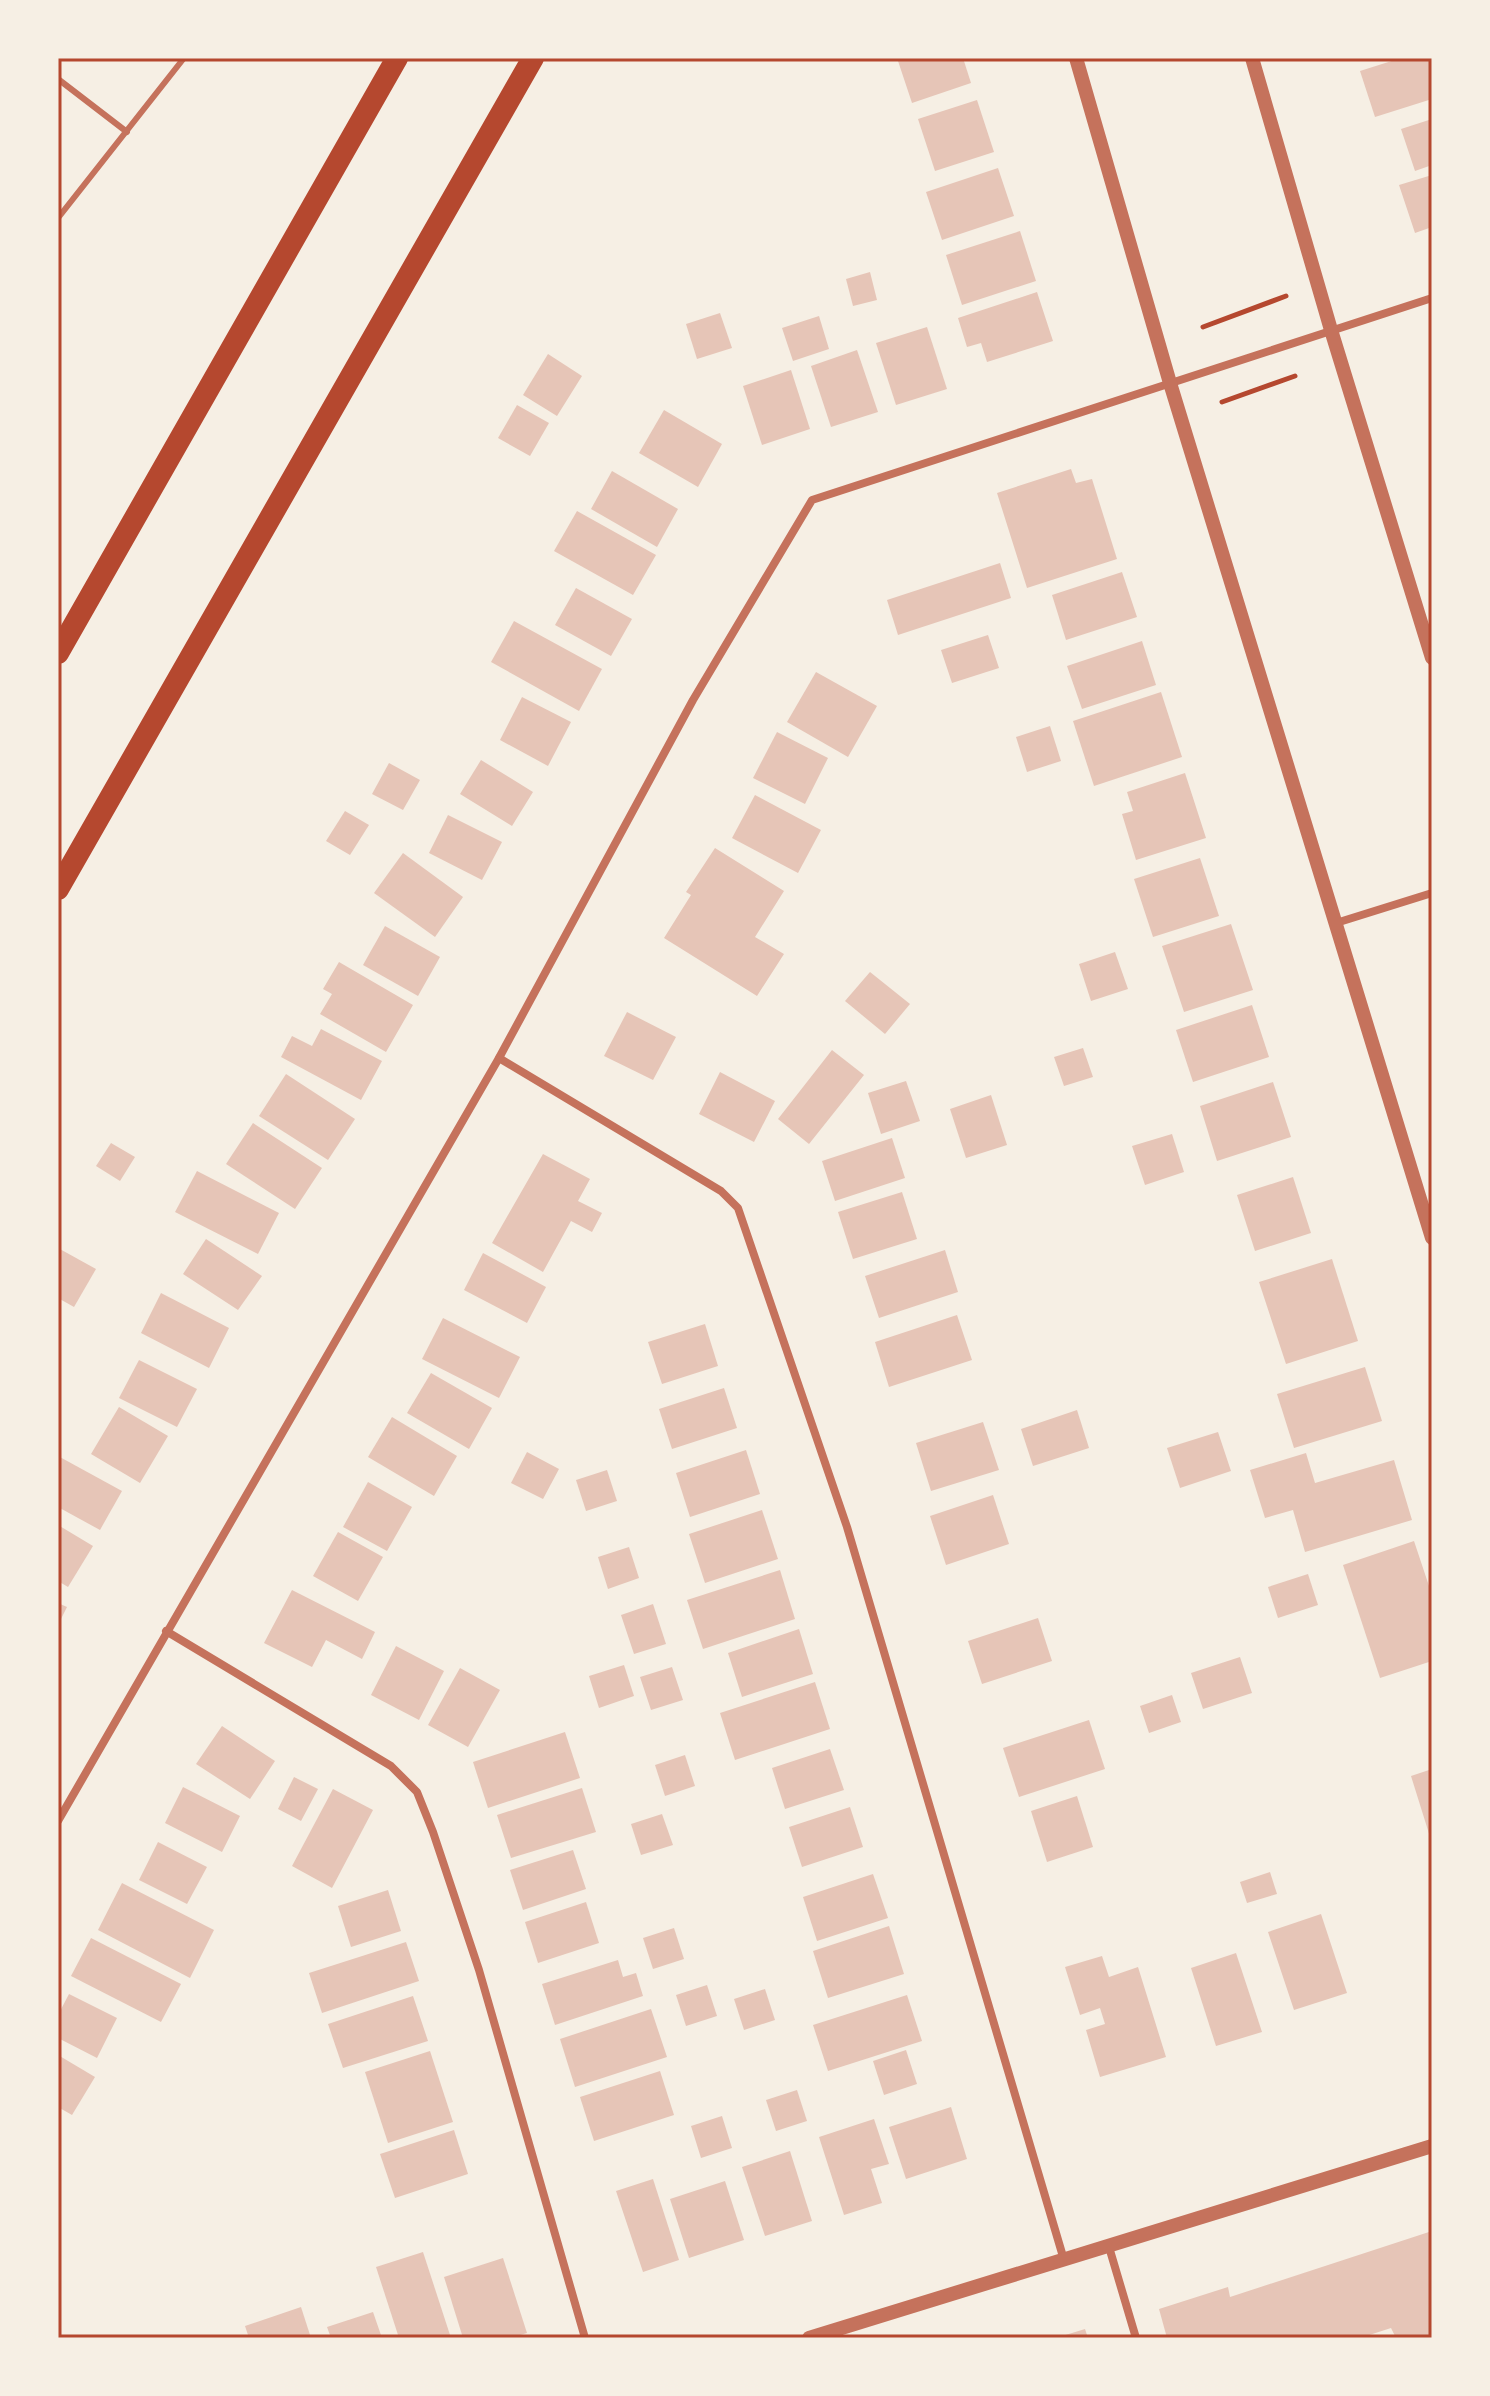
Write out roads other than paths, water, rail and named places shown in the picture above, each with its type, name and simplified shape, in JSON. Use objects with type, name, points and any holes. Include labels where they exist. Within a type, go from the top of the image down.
[{"type":"highway","points":[[58,653],[397,58]]},
{"type":"highway","points":[[58,889],[533,58]]},
{"type":"street","points":[[1076,58],[1170,383],[1432,1238]]},
{"type":"street","points":[[1252,58],[1331,330],[1432,658]]},
{"type":"street","points":[[58,1821],[499,1058],[693,700],[812,500],[1432,298]]},
{"type":"street","points":[[1336,923],[1432,893]]},
{"type":"street","points":[[499,1058],[721,1191],[738,1208],[847,1527],[1064,2260]]},
{"type":"street","points":[[166,1631],[391,1766],[417,1792],[479,1970],[585,2338]]},
{"type":"street","points":[[809,2338],[1432,2146]]},
{"type":"street","points":[[1109,2247],[1136,2338]]},
{"type":"lane","points":[[58,218],[184,58]]},
{"type":"lane","points":[[58,79],[127,132]]}]
